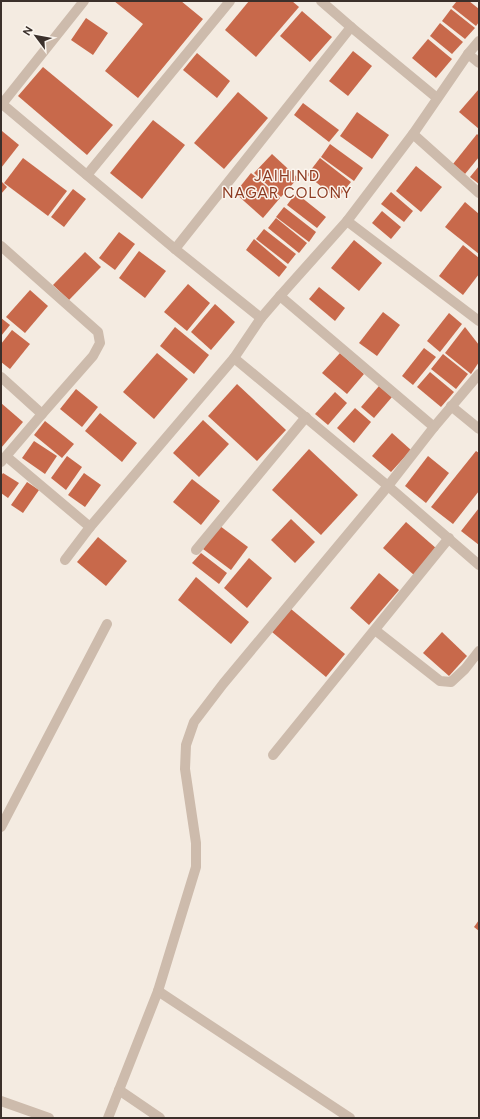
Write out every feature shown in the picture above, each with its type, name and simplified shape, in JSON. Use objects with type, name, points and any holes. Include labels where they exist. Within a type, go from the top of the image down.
[{"type":"street","points":[[84,1],[2,104],[175,249],[261,318]]},
{"type":"street","points":[[87,175],[230,1]]},
{"type":"street","points":[[321,1],[437,98]]},
{"type":"street","points":[[175,249],[351,27]]},
{"type":"street","points":[[65,560],[90,527],[234,358],[261,318],[347,221],[413,134],[479,40]]},
{"type":"street","points":[[468,54],[479,63]]},
{"type":"street","points":[[413,134],[479,193]]},
{"type":"street","points":[[347,221],[479,321]]},
{"type":"street","points":[[1,246],[98,332],[100,343],[93,356],[4,459],[90,527]]},
{"type":"street","points":[[280,296],[434,427]]},
{"type":"street","points":[[234,358],[388,486],[479,565]]},
{"type":"street","points":[[108,1118],[158,991],[196,867],[196,843],[185,769],[186,745],[194,722],[223,684],[388,486],[451,406],[479,374]]},
{"type":"street","points":[[1,377],[42,414]]},
{"type":"street","points":[[451,406],[479,429]]},
{"type":"street","points":[[196,550],[306,417]]},
{"type":"street","points":[[272,755],[449,538]]},
{"type":"street","points":[[1,827],[107,624]]},
{"type":"street","points":[[375,630],[440,681],[451,682],[465,669],[479,650]]},
{"type":"street","points":[[158,991],[350,1118]]},
{"type":"street","points":[[119,1090],[160,1118]]},
{"type":"street","points":[[1,1101],[49,1118]]},
{"type":"building","points":[[114,1],[181,1],[203,19],[138,98],[105,71],[143,24]]},
{"type":"building","points":[[249,1],[292,1],[299,7],[256,57],[225,30]]},
{"type":"building","points":[[457,1],[469,1],[479,9],[479,22],[476,26],[452,7]]},
{"type":"building","points":[[451,9],[475,28],[465,39],[442,21]]},
{"type":"building","points":[[302,11],[332,37],[310,62],[280,36]]},
{"type":"building","points":[[86,18],[108,33],[93,55],[71,40]]},
{"type":"building","points":[[440,23],[463,42],[452,54],[430,36]]},
{"type":"building","points":[[428,39],[452,59],[436,78],[412,58]]},
{"type":"building","points":[[353,51],[372,66],[348,96],[329,81]]},
{"type":"building","points":[[197,53],[230,81],[217,98],[183,70]]},
{"type":"building","points":[[43,67],[113,125],[87,155],[18,96]]},
{"type":"building","points":[[479,89],[479,129],[459,112]]},
{"type":"building","points":[[238,92],[268,118],[224,169],[194,143]]},
{"type":"building","points":[[303,103],[339,130],[329,142],[294,115]]},
{"type":"building","points":[[357,112],[389,135],[372,159],[340,136]]},
{"type":"building","points":[[153,120],[185,145],[142,199],[110,173]]},
{"type":"building","points":[[2,131],[19,145],[1,168],[1,132]]},
{"type":"building","points":[[477,134],[479,136],[479,157],[465,174],[453,164]]},
{"type":"building","points":[[330,144],[363,168],[354,181],[321,157]]},
{"type":"building","points":[[272,154],[298,178],[281,197],[254,173]]},
{"type":"building","points":[[23,158],[67,191],[48,216],[4,183]]},
{"type":"building","points":[[320,158],[351,182],[337,199],[307,175]]},
{"type":"building","points":[[416,166],[442,187],[421,212],[396,191]]},
{"type":"building","points":[[479,166],[479,184],[470,177]]},
{"type":"building","points":[[251,173],[280,198],[263,218],[235,193]]},
{"type":"building","points":[[1,181],[7,187],[1,194]]},
{"type":"building","points":[[73,189],[86,199],[64,227],[51,217]]},
{"type":"building","points":[[391,192],[413,211],[404,222],[381,204]]},
{"type":"building","points":[[296,193],[326,217],[317,228],[287,205]]},
{"type":"building","points":[[465,202],[479,214],[479,254],[445,227]]},
{"type":"building","points":[[284,207],[316,232],[309,242],[276,217]]},
{"type":"building","points":[[382,211],[401,227],[391,239],[372,223]]},
{"type":"building","points":[[276,218],[307,243],[299,253],[268,228]]},
{"type":"building","points":[[264,229],[296,254],[288,264],[256,239]]},
{"type":"building","points":[[119,232],[135,244],[115,270],[99,258]]},
{"type":"building","points":[[254,239],[287,267],[279,277],[246,250]]},
{"type":"building","points":[[354,240],[382,263],[359,291],[331,268]]},
{"type":"building","points":[[463,245],[479,258],[479,274],[463,295],[439,276]]},
{"type":"building","points":[[139,251],[166,271],[145,298],[119,278]]},
{"type":"building","points":[[85,252],[101,267],[69,300],[53,285]]},
{"type":"building","points":[[188,284],[210,303],[187,331],[164,312]]},
{"type":"building","points":[[319,287],[345,308],[335,321],[309,299]]},
{"type":"building","points":[[30,290],[48,306],[25,333],[6,317]]},
{"type":"building","points":[[215,304],[235,322],[211,350],[191,332]]},
{"type":"building","points":[[383,312],[400,325],[377,356],[359,343]]},
{"type":"building","points":[[449,313],[462,324],[440,352],[427,341]]},
{"type":"building","points":[[1,318],[10,325],[1,336]]},
{"type":"building","points":[[175,327],[209,355],[194,374],[160,346]]},
{"type":"building","points":[[465,327],[479,345],[479,362],[471,374],[445,353]]},
{"type":"building","points":[[12,330],[30,344],[10,369],[1,362],[1,344]]},
{"type":"building","points":[[424,348],[436,357],[413,385],[402,376]]},
{"type":"building","points":[[157,353],[188,379],[154,419],[123,392]]},
{"type":"building","points":[[340,353],[364,374],[347,394],[322,373]]},
{"type":"building","points":[[443,354],[468,374],[456,389],[431,369]]},
{"type":"building","points":[[430,372],[454,392],[441,407],[417,387]]},
{"type":"building","points":[[237,384],[286,430],[257,461],[208,416]]},
{"type":"building","points":[[379,386],[392,397],[374,418],[361,407]]},
{"type":"building","points":[[76,389],[98,407],[82,427],[60,409]]},
{"type":"building","points":[[335,392],[347,403],[328,425],[315,414]]},
{"type":"building","points":[[1,403],[23,422],[1,448]]},
{"type":"building","points":[[355,408],[371,422],[354,443],[337,428]]},
{"type":"building","points":[[100,413],[137,443],[122,462],[85,431]]},
{"type":"building","points":[[203,420],[229,444],[199,477],[173,453]]},
{"type":"building","points":[[45,421],[74,444],[62,458],[34,435]]},
{"type":"building","points":[[392,433],[411,450],[391,472],[372,456]]},
{"type":"building","points":[[34,441],[57,456],[45,474],[22,458]]},
{"type":"building","points":[[309,449],[358,495],[321,535],[272,490]]},
{"type":"building","points":[[476,451],[479,453],[479,491],[453,524],[431,507]]},
{"type":"building","points":[[67,456],[82,467],[66,490],[51,478]]},
{"type":"building","points":[[428,456],[449,473],[426,503],[405,486]]},
{"type":"building","points":[[3,473],[19,483],[8,498],[1,493],[1,476]]},
{"type":"building","points":[[84,473],[101,485],[85,507],[68,495]]},
{"type":"building","points":[[192,479],[220,501],[201,525],[173,502]]},
{"type":"building","points":[[27,482],[39,490],[23,513],[11,505]]},
{"type":"building","points":[[479,508],[479,545],[461,531]]},
{"type":"building","points":[[291,519],[315,542],[295,563],[271,540]]},
{"type":"building","points":[[406,522],[437,549],[414,575],[383,548]]},
{"type":"building","points":[[220,526],[248,547],[231,570],[203,549]]},
{"type":"building","points":[[98,537],[127,561],[106,586],[77,562]]},
{"type":"building","points":[[201,553],[227,573],[219,584],[192,563]]},
{"type":"building","points":[[249,558],[272,578],[247,608],[224,588]]},
{"type":"building","points":[[379,573],[399,590],[369,625],[350,608]]},
{"type":"building","points":[[196,577],[249,622],[231,644],[178,600]]},
{"type":"building","points":[[291,609],[345,654],[326,677],[272,632]]},
{"type":"building","points":[[442,632],[467,656],[449,676],[423,653]]},
{"type":"building","points":[[479,920],[479,931],[474,927]]},
{"type":"district","name":"JAIHIND NAGAR COLONY","points":[[287,184]]}]
